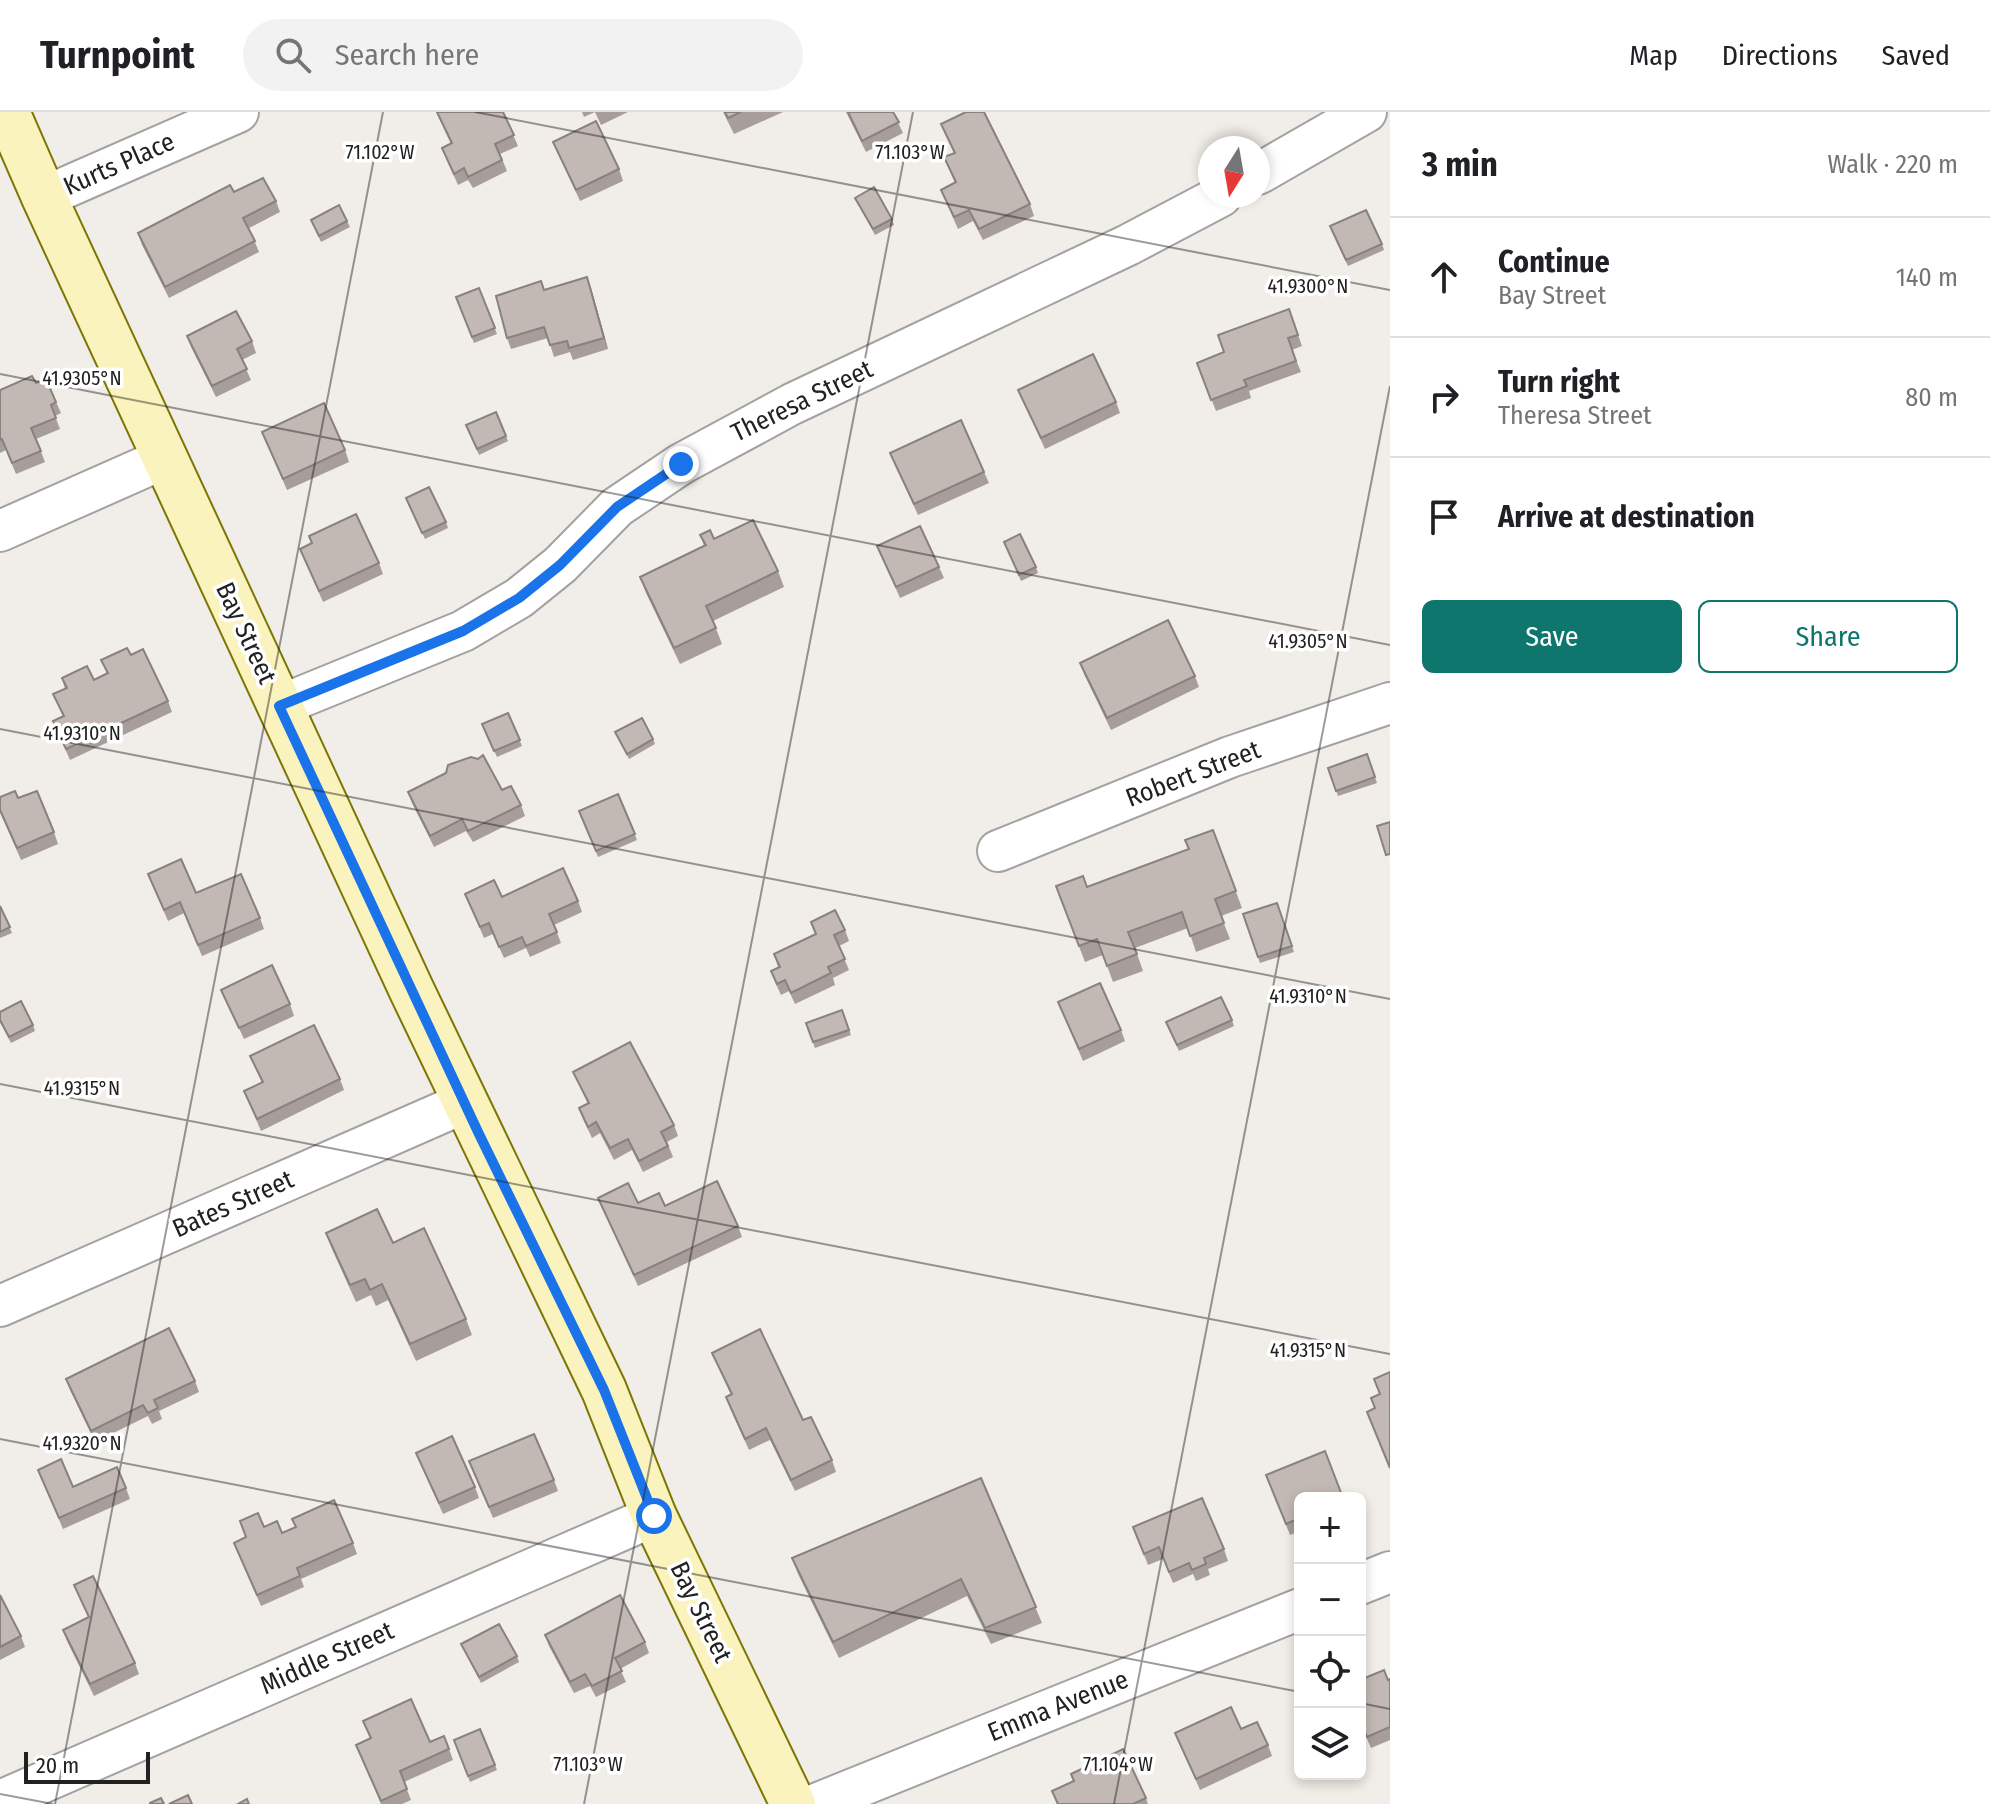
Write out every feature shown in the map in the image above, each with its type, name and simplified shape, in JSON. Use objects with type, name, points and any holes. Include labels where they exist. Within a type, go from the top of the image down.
[{"type":"main road","name":"Bay Street","points":[[7,112],[412,991],[604,1390],[654,1516],[793,1804]]},
{"type":"street","name":"Kurts Place","points":[[44,197],[238,112]]},
{"type":"street","points":[[1270,167],[1366,112]]},
{"type":"street","name":"Theresa Street","points":[[279,706],[463,631],[519,598],[560,565],[617,507],[681,464],[792,404],[1128,245],[1198,208]]},
{"type":"street","points":[[0,531],[165,458]]},
{"type":"street","name":"Robert Street","points":[[998,851],[1230,757],[1390,703]]},
{"type":"street","name":"Bates Street","points":[[0,1306],[466,1102]]},
{"type":"street","name":"Middle Street","points":[[0,1801],[654,1516]]},
{"type":"street","points":[[1366,1582],[1390,1572]]},
{"type":"street","name":"Emma Avenue","points":[[816,1804],[1294,1611]]},
{"type":"building","points":[[437,112],[503,112],[514,135],[495,144],[502,160],[468,177],[464,168],[454,174],[442,148],[452,143]]},
{"type":"building","points":[[725,112],[741,112],[728,118]]},
{"type":"building","points":[[848,112],[893,112],[899,122],[862,141]]},
{"type":"building","points":[[966,112],[984,112],[1030,204],[979,229],[969,210],[954,217],[941,190],[956,182],[944,157],[955,153],[941,124]]},
{"type":"building","points":[[596,121],[619,169],[576,190],[553,142]]},
{"type":"building","points":[[263,178],[276,201],[243,218],[255,241],[165,287],[138,233],[230,185],[234,192]]},
{"type":"building","points":[[874,187],[892,219],[873,229],[855,198]]},
{"type":"building","points":[[339,205],[347,221],[319,236],[311,220]]},
{"type":"building","points":[[1366,210],[1382,244],[1346,260],[1330,226]]},
{"type":"building","points":[[587,277],[604,338],[569,348],[567,341],[550,345],[544,327],[507,338],[496,296],[541,281],[544,290]]},
{"type":"building","points":[[479,288],[495,328],[472,337],[456,297]]},
{"type":"building","points":[[1289,309],[1298,335],[1288,338],[1296,361],[1244,380],[1247,386],[1211,400],[1197,363],[1224,352],[1218,335]]},
{"type":"building","points":[[236,311],[252,341],[237,349],[247,369],[212,386],[187,336]]},
{"type":"building","points":[[1093,354],[1116,402],[1041,438],[1018,390]]},
{"type":"building","points":[[32,376],[36,383],[46,379],[56,402],[51,405],[56,418],[31,428],[41,451],[12,463],[0,440],[0,390]]},
{"type":"building","points":[[324,403],[345,450],[283,479],[262,432]]},
{"type":"building","points":[[496,412],[506,436],[477,449],[466,425]]},
{"type":"building","points":[[961,420],[984,472],[914,504],[890,453]]},
{"type":"building","points":[[429,487],[446,522],[422,533],[406,498]]},
{"type":"building","points":[[356,514],[379,563],[319,591],[300,549],[312,543],[309,536]]},
{"type":"building","points":[[753,520],[778,571],[706,606],[716,628],[674,648],[640,577],[706,545],[700,535],[710,530],[714,539]]},
{"type":"building","points":[[920,526],[939,567],[896,587],[877,546]]},
{"type":"building","points":[[1020,534],[1036,567],[1019,575],[1004,542]]},
{"type":"building","points":[[1168,620],[1195,676],[1107,718],[1080,663]]},
{"type":"building","points":[[127,648],[131,655],[143,649],[168,701],[66,749],[53,721],[64,716],[53,694],[67,688],[62,678],[87,666],[94,680],[108,673],[101,660]]},
{"type":"building","points":[[508,713],[520,740],[494,751],[482,724]]},
{"type":"building","points":[[642,718],[653,739],[627,754],[615,732]]},
{"type":"building","points":[[1367,754],[1375,777],[1336,791],[1328,768]]},
{"type":"building","points":[[483,755],[502,790],[511,786],[521,805],[468,831],[462,819],[430,836],[408,792],[446,773],[448,765],[471,757],[478,759]]},
{"type":"building","points":[[15,791],[18,798],[37,791],[54,832],[17,848],[0,810],[0,797]]},
{"type":"building","points":[[618,794],[635,834],[596,851],[579,811]]},
{"type":"building","points":[[1390,822],[1390,854],[1386,855],[1377,826]]},
{"type":"building","points":[[1213,830],[1236,891],[1215,899],[1224,923],[1190,936],[1182,912],[1128,932],[1137,954],[1107,966],[1097,939],[1079,946],[1056,886],[1083,876],[1087,887],[1189,849],[1185,840]]},
{"type":"building","points":[[181,859],[196,893],[241,874],[260,918],[198,945],[180,902],[164,910],[148,874]]},
{"type":"building","points":[[563,868],[578,901],[549,914],[557,932],[526,946],[522,937],[499,947],[489,923],[480,927],[465,894],[494,880],[502,897]]},
{"type":"building","points":[[1277,903],[1292,946],[1258,957],[1243,914]]},
{"type":"building","points":[[0,906],[10,927],[0,932]]},
{"type":"building","points":[[835,910],[845,930],[834,935],[845,959],[828,967],[831,973],[791,993],[785,980],[777,984],[771,971],[780,967],[774,954],[816,934],[811,922]]},
{"type":"building","points":[[272,965],[290,1004],[239,1028],[221,990]]},
{"type":"building","points":[[1100,983],[1121,1030],[1079,1049],[1058,1002]]},
{"type":"building","points":[[1221,997],[1232,1020],[1177,1045],[1166,1022]]},
{"type":"building","points":[[21,1001],[33,1025],[9,1037],[0,1020],[0,1012]]},
{"type":"building","points":[[842,1010],[849,1030],[813,1042],[806,1023]]},
{"type":"building","points":[[314,1025],[340,1079],[257,1119],[244,1091],[263,1082],[250,1056]]},
{"type":"building","points":[[630,1042],[674,1125],[661,1132],[668,1146],[639,1161],[628,1139],[610,1148],[596,1122],[588,1127],[579,1108],[589,1103],[573,1072]]},
{"type":"building","points":[[717,1181],[738,1226],[634,1275],[598,1198],[628,1183],[638,1203],[659,1193],[665,1206]]},
{"type":"building","points":[[377,1209],[393,1243],[424,1228],[466,1319],[410,1344],[382,1284],[370,1290],[365,1279],[350,1285],[326,1233]]},
{"type":"building","points":[[169,1328],[195,1381],[154,1400],[158,1408],[148,1413],[143,1405],[91,1431],[66,1379]]},
{"type":"building","points":[[760,1329],[803,1420],[811,1417],[832,1460],[791,1480],[766,1428],[745,1439],[726,1397],[732,1394],[712,1353]]},
{"type":"building","points":[[1390,1372],[1390,1468],[1367,1412],[1375,1408],[1371,1398],[1380,1394],[1374,1379]]},
{"type":"building","points":[[534,1434],[554,1480],[489,1507],[469,1461]]},
{"type":"building","points":[[452,1436],[475,1487],[439,1503],[416,1453]]},
{"type":"building","points":[[1325,1451],[1341,1492],[1294,1492],[1294,1521],[1286,1524],[1266,1475]]},
{"type":"building","points":[[61,1459],[73,1487],[117,1467],[126,1488],[59,1518],[38,1470]]},
{"type":"building","points":[[981,1478],[1036,1607],[985,1628],[961,1579],[833,1642],[792,1558]]},
{"type":"building","points":[[1202,1498],[1224,1549],[1204,1558],[1206,1564],[1192,1570],[1189,1563],[1169,1572],[1159,1547],[1144,1554],[1133,1527]]},
{"type":"building","points":[[334,1500],[353,1543],[297,1568],[300,1576],[257,1595],[234,1543],[246,1537],[240,1521],[258,1513],[264,1527],[277,1521],[282,1533],[296,1527],[292,1519]]},
{"type":"building","points":[[93,1576],[135,1663],[90,1684],[63,1630],[89,1617],[74,1585]]},
{"type":"building","points":[[0,1595],[21,1636],[0,1647]]},
{"type":"building","points":[[620,1595],[645,1642],[615,1658],[622,1671],[592,1686],[585,1674],[570,1682],[545,1635]]},
{"type":"building","points":[[499,1624],[517,1656],[479,1677],[461,1644]]},
{"type":"building","points":[[1384,1670],[1390,1679],[1390,1727],[1367,1737],[1366,1735],[1366,1678]]},
{"type":"building","points":[[411,1699],[430,1742],[444,1736],[449,1749],[400,1771],[407,1789],[381,1801],[356,1745],[371,1738],[363,1721]]},
{"type":"building","points":[[1231,1707],[1241,1729],[1257,1722],[1268,1745],[1196,1779],[1175,1733]]},
{"type":"building","points":[[480,1729],[495,1765],[468,1776],[454,1740]]},
{"type":"building","points":[[1123,1749],[1146,1798],[1133,1804],[1058,1804],[1052,1791],[1074,1781],[1071,1774]]},
{"type":"building","points":[[188,1795],[192,1804],[169,1804]]},
{"type":"building","points":[[161,1798],[164,1804],[150,1804],[150,1803]]},
{"type":"route","points":[[654,1516],[604,1390],[479,1134],[279,706],[463,631],[519,598],[560,565],[617,507],[681,464]]}]
